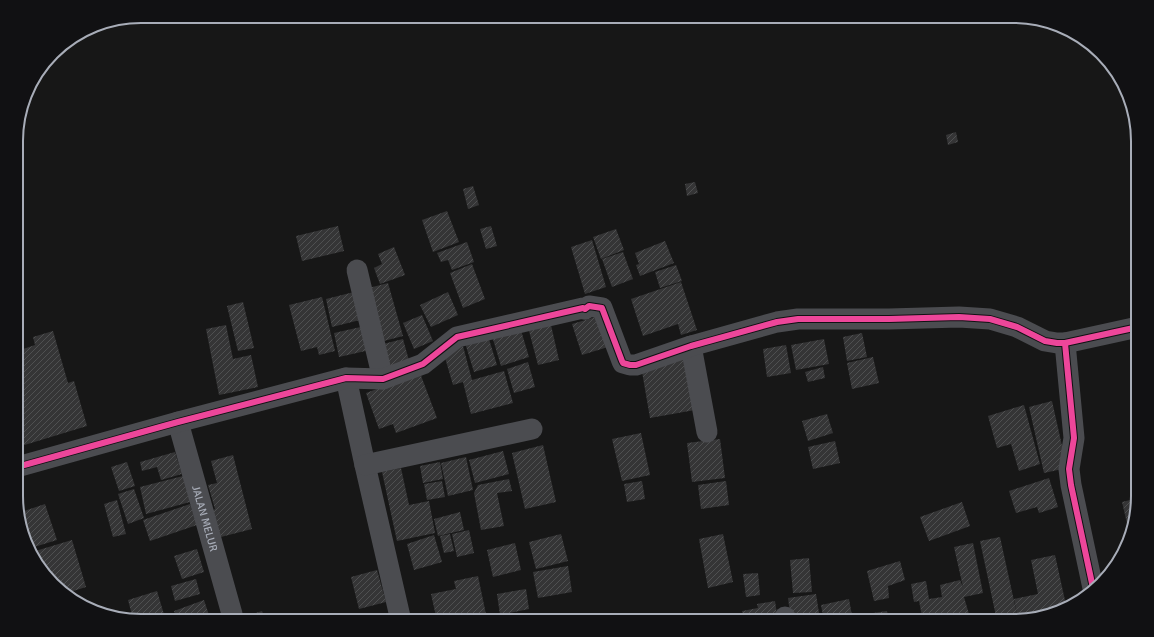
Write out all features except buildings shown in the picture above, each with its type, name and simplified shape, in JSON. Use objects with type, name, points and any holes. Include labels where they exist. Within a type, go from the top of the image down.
[{"type":"street","points":[[357,270],[383,379]]},
{"type":"street","points":[[23,465],[178,422],[346,378],[383,379],[423,364],[457,337],[585,308],[588,306],[602,308],[623,363],[630,365],[636,365],[691,346],[777,322],[798,319],[889,320],[959,317],[990,319],[1017,327],[1045,341],[1057,343],[1065,343],[1131,329]]},
{"type":"street","points":[[1065,343],[1074,438],[1069,469],[1092,584]]},
{"type":"street","points":[[691,346],[707,432]]},
{"type":"street","points":[[346,378],[399,614]]},
{"type":"street","name":"JALAN MELUR","points":[[178,422],[232,614]]},
{"type":"street","points":[[365,465],[532,429]]},
{"type":"cycle path","points":[[23,465],[178,422],[346,378],[383,379],[423,364],[457,337],[583,308],[585,309],[589,306],[602,308],[622,361],[623,363],[630,365],[636,365],[691,346],[777,322],[798,319],[959,317],[990,319],[1017,327],[1045,341],[1057,343],[1065,343],[1131,329]]},
{"type":"cycle path","points":[[1065,343],[1074,438],[1069,469],[1092,584]]}]
